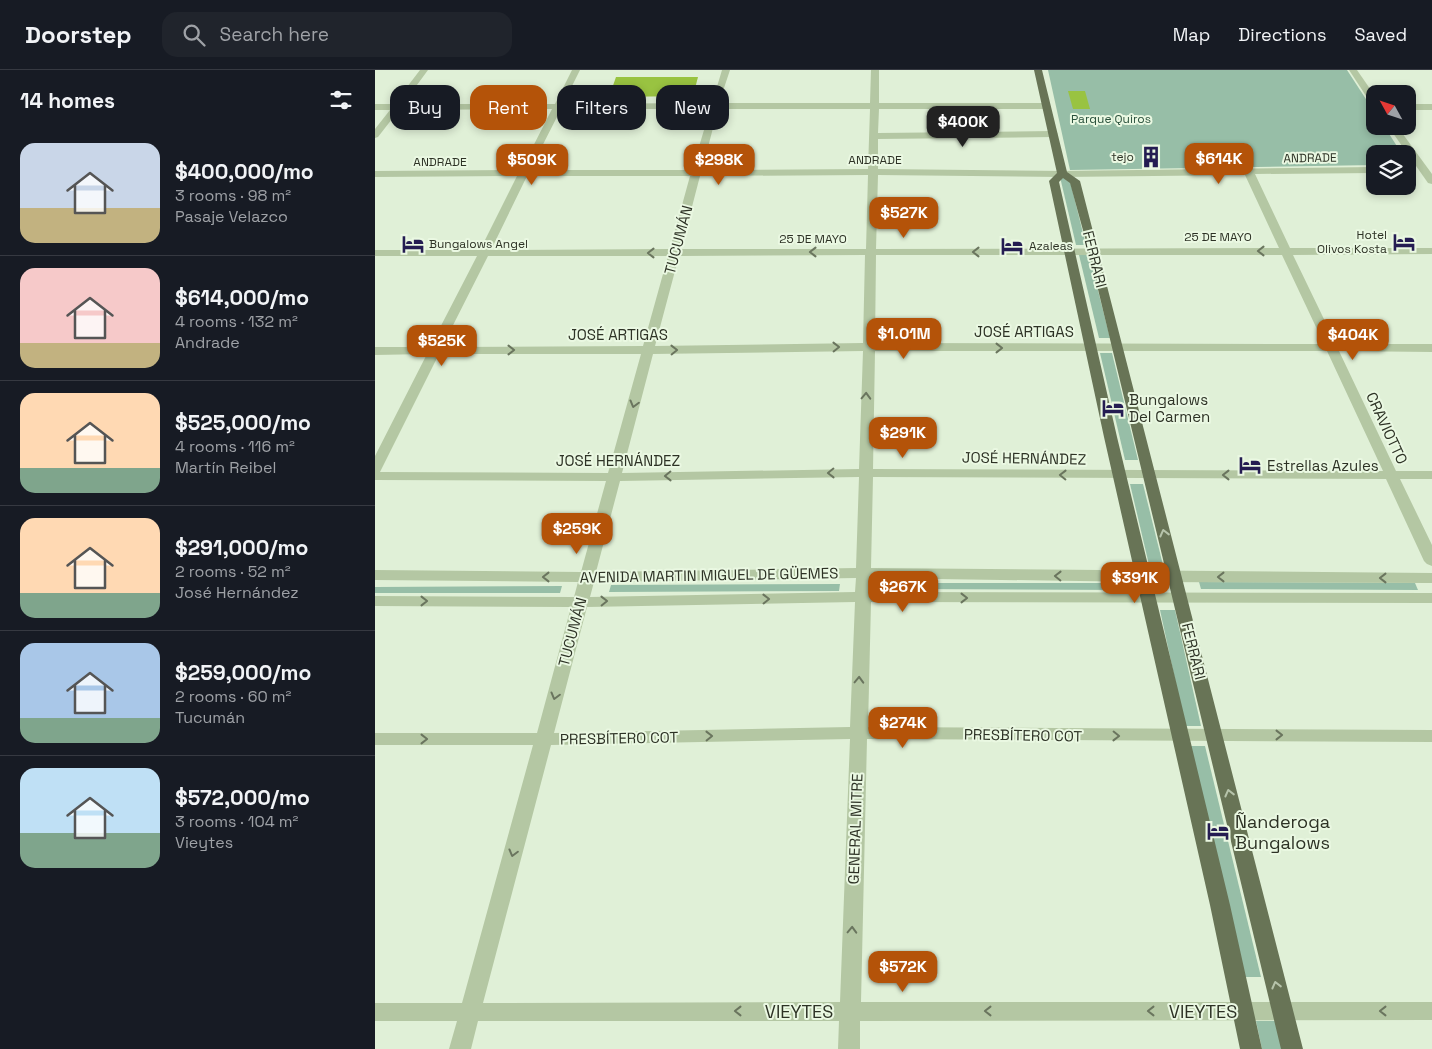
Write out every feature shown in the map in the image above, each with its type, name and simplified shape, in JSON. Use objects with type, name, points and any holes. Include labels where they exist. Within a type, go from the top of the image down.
[{"type":"main road","name":"FERRARI","points":[[1038,70],[1063,174],[1075,181],[1094,252],[1293,1049]]},
{"type":"main road","name":"FERRARI","points":[[1063,174],[1054,180],[1072,252],[1119,476],[1181,736],[1251,1049]]},
{"type":"street","points":[[413,85],[424,70]]},
{"type":"street","points":[[568,85],[576,70]]},
{"type":"street","name":"TUCUMÁN","points":[[721,85],[726,70]]},
{"type":"street","name":"GENERAL MITRE","points":[[849,1049],[857,733],[863,597],[864,473],[875,70]]},
{"type":"street","points":[[1353,70],[1366,90]]},
{"type":"street","points":[[729,106],[1046,106]]},
{"type":"street","points":[[375,107],[390,107]]},
{"type":"street","points":[[375,469],[557,107],[460,107]]},
{"type":"street","points":[[1416,107],[1432,107]]},
{"type":"street","points":[[375,135],[390,115]]},
{"type":"street","name":"TUCUMÁN","points":[[460,1049],[707,130]]},
{"type":"street","points":[[873,136],[1053,134]]},
{"type":"street","points":[[1400,135],[1428,169],[1432,181]]},
{"type":"street","name":"ANDRADE","points":[[375,174],[872,172],[1063,174],[1366,170]]},
{"type":"street","name":"CRAVIOTTO","points":[[1249,172],[1432,561]]},
{"type":"street","name":"25 DE MAYO","points":[[375,253],[1432,251]]},
{"type":"street","name":"JOSÉ ARTIGAS","points":[[375,351],[868,347],[1432,348]]},
{"type":"street","name":"JOSÉ HERNÁNDEZ","points":[[375,476],[614,477],[864,473],[1119,476],[1432,475]]},
{"type":"street","name":"AVENIDA MARTIN MIGUEL DE GÜEMES","points":[[375,576],[587,577],[862,573],[1144,577],[1432,578]]},
{"type":"street","name":"AVENIDA MARTIN MIGUEL DE GÜEMES","points":[[375,601],[580,602],[863,597],[1432,598]]},
{"type":"street","name":"PRESBÍTERO COT","points":[[375,739],[543,739],[857,733],[1432,736]]},
{"type":"street","name":"VIEYTES","points":[[375,1012],[1432,1011]]},
{"type":"green space","name":"Parque Quiros","points":[[1048,70],[1347,70],[1366,99],[1366,135],[1390,135],[1396,145],[1366,145],[1366,165],[1070,170]]},
{"type":"green space","points":[[1060,177],[1069,177],[1086,245],[1076,245]]},
{"type":"green space","points":[[1079,255],[1089,255],[1110,338],[1099,338]]},
{"type":"green space","points":[[1100,353],[1112,353],[1138,460],[1125,460]]},
{"type":"green space","points":[[1130,484],[1143,484],[1164,569],[1150,569]]},
{"type":"green space","points":[[1199,582],[1415,583],[1418,590],[1201,589]]},
{"type":"green space","points":[[911,583],[1123,583],[1125,590],[911,589]]},
{"type":"green space","points":[[840,584],[839,591],[609,592],[611,585]]},
{"type":"green space","points":[[562,586],[560,593],[375,593],[375,587]]},
{"type":"green space","points":[[1160,610],[1175,610],[1201,726],[1185,726]]},
{"type":"green space","points":[[1189,746],[1205,746],[1261,977],[1242,977]]},
{"type":"green space","points":[[1256,1021],[1276,1021],[1283,1049],[1262,1049]]},
{"type":"building","points":[[616,77],[698,77],[696,85],[656,85],[656,96],[646,97],[646,85],[613,85]]},
{"type":"building","points":[[1068,91],[1085,91],[1090,109],[1073,109]]},
{"type":"place","name":"tejo","points":[[1151,157]]},
{"type":"place","name":"Hotel Olivos Kosta","points":[[1404,242]]},
{"type":"place","name":"Bungalows Angel","points":[[413,244]]},
{"type":"place","name":"Azaleas","points":[[1012,246]]},
{"type":"place","name":"Bungalows Del Carmen","points":[[1113,408]]},
{"type":"place","name":"Estrellas Azules","points":[[1250,465]]},
{"type":"place","name":"Ñanderoga Bungalows","points":[[1218,831]]}]
